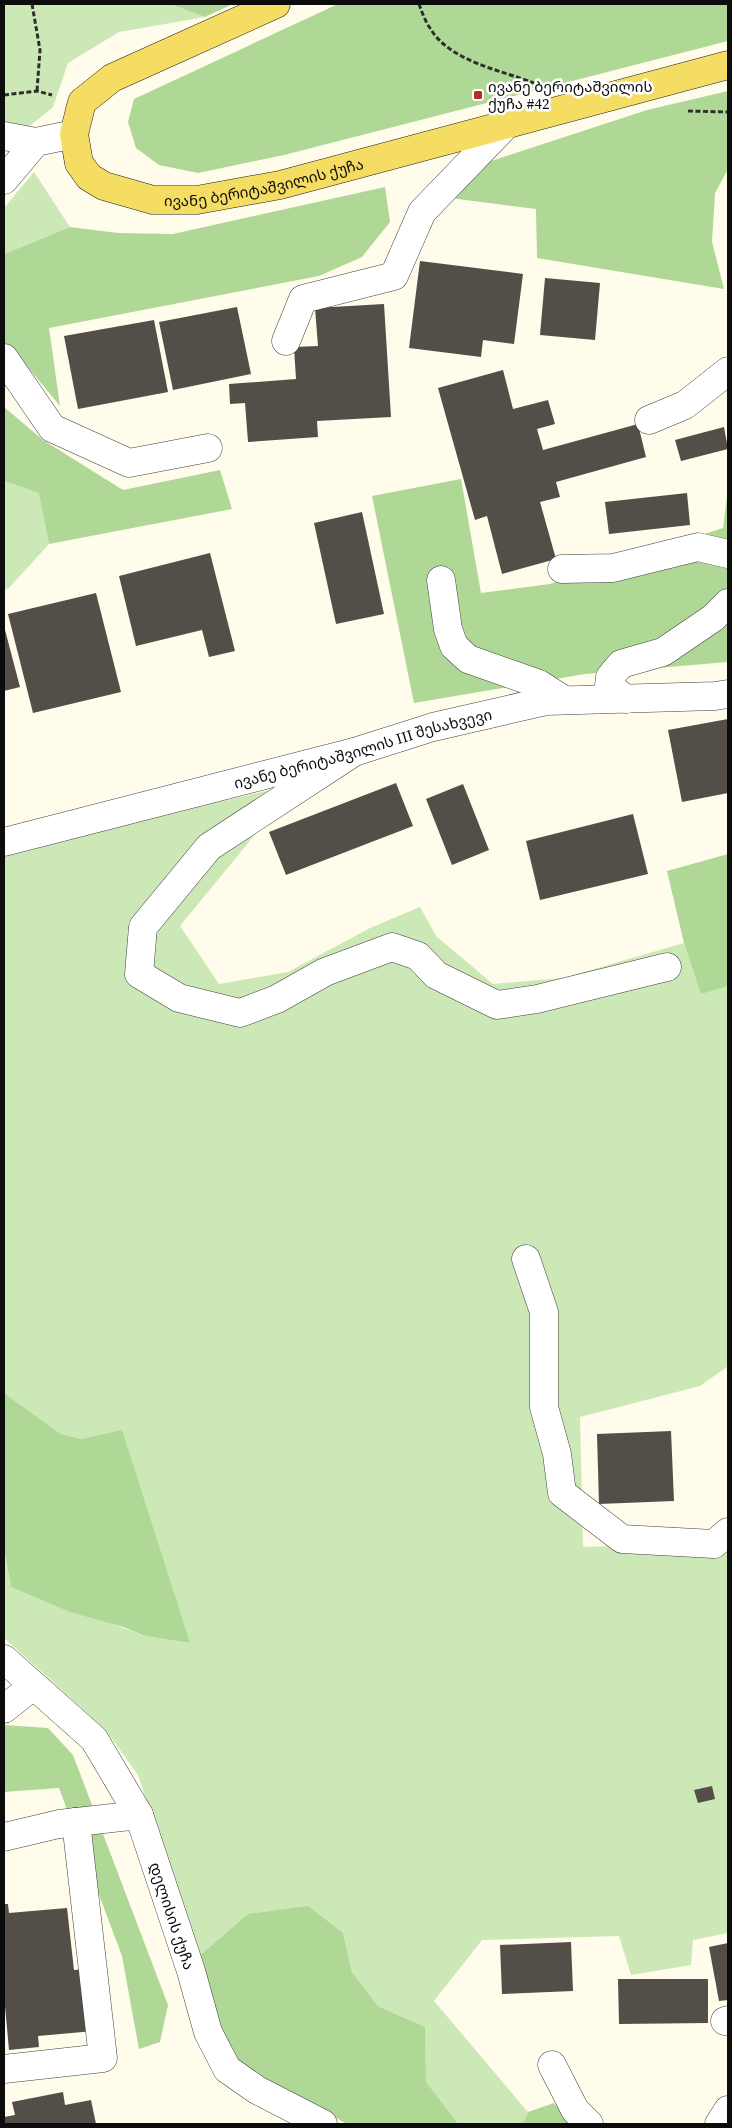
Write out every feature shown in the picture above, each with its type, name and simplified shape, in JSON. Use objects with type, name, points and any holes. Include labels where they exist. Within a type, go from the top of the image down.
[{"type":"main road","points":[[82,102],[112,78],[276,4]]},
{"type":"main road","name":"ივანე ბერიტაშვილის ქუჩა","points":[[82,102],[74,134],[79,163],[89,177],[104,186],[153,200],[197,200],[280,185],[728,65]]},
{"type":"street","points":[[286,341],[303,299],[394,276],[422,212],[506,125]]},
{"type":"street","points":[[4,136],[36,142],[74,134]]},
{"type":"street","points":[[4,180],[36,142]]},
{"type":"street","points":[[4,358],[52,428],[128,463],[208,448]]},
{"type":"street","points":[[649,420],[685,405],[728,371]]},
{"type":"street","points":[[562,570],[613,568],[698,547],[728,554]]},
{"type":"street","points":[[440,580],[448,630],[454,646],[468,659],[539,684],[564,700]]},
{"type":"street","points":[[626,699],[609,686],[610,677],[621,664],[663,652],[713,618],[728,603]]},
{"type":"street","name":"ივანე ბერიტაშვილის III შესახვევი","points":[[4,842],[354,752],[433,727],[546,700],[626,699],[728,694]]},
{"type":"street","points":[[354,752],[209,847],[143,926],[139,974],[179,998],[240,1013],[277,999],[325,972],[392,947],[418,956],[436,976],[497,1005],[536,999],[667,967]]},
{"type":"street","points":[[526,1259],[544,1312],[544,1407],[557,1454],[562,1493],[622,1539],[714,1544],[728,1532]]},
{"type":"street","name":"დელისის ქუჩა","points":[[4,1659],[94,1739],[140,1816],[208,2032],[227,2069],[257,2090],[323,2124]]},
{"type":"street","points":[[4,1709],[33,1686]]},
{"type":"street","points":[[4,1837],[59,1824],[140,1816]]},
{"type":"street","points":[[4,2069],[103,2058],[76,1822]]},
{"type":"street","points":[[552,2065],[575,2110],[589,2124]]},
{"type":"street","points":[[719,2124],[728,2110]]},
{"type":"path","points":[[32,4],[40,50],[37,91]]},
{"type":"path","points":[[4,95],[37,91],[82,102]]},
{"type":"green space","points":[[4,4],[170,4],[205,17],[119,32],[68,63],[53,107],[4,147]]},
{"type":"green space","points":[[170,4],[233,4],[205,17]]},
{"type":"green space","points":[[338,4],[728,4],[728,41],[284,155],[198,173],[159,165],[136,148],[128,122],[134,99]]},
{"type":"green space","points":[[728,91],[728,169],[715,193],[712,242],[724,289],[537,258],[536,209],[450,198],[488,162],[647,110]]},
{"type":"green space","points":[[34,172],[70,227],[4,254],[4,208]]},
{"type":"green space","points":[[385,187],[390,222],[362,257],[319,276],[49,328],[60,406],[17,354],[4,346],[4,254],[70,227],[118,233],[173,234]]},
{"type":"green space","points":[[4,407],[43,440],[123,490],[220,470],[232,509],[49,544],[39,493],[4,481]]},
{"type":"green space","points":[[461,479],[481,593],[550,584],[723,528],[728,489],[728,662],[585,674],[414,703],[372,496]]},
{"type":"green space","points":[[4,481],[40,493],[49,544],[9,588],[4,590]]},
{"type":"green space","points":[[343,773],[257,832],[180,926],[219,984],[288,972],[370,928],[420,907],[436,936],[493,984],[563,978],[684,943],[701,993],[728,986],[728,1366],[700,1386],[580,1417],[583,1547],[686,1543],[728,1528],[728,1933],[693,1940],[691,1965],[631,1975],[619,1936],[482,1940],[434,2001],[528,2112],[523,2124],[458,2124],[455,2122],[426,2082],[425,2027],[378,2006],[352,1972],[343,1933],[248,1914],[199,1956],[138,1775],[105,1729],[4,1638],[4,1548],[11,1587],[145,1636],[190,1643],[82,1439],[61,1434],[4,1393],[4,852]]},
{"type":"green space","points":[[728,854],[728,986],[701,994],[684,943],[667,871]]},
{"type":"green space","points":[[4,1393],[61,1434],[82,1439],[122,1430],[190,1643],[145,1636],[123,1627],[70,1612],[11,1587],[4,1548]]},
{"type":"green space","points":[[4,1725],[48,1728],[73,1755],[168,2005],[160,2042],[139,2049],[122,1956],[59,1788],[4,1792]]},
{"type":"green space","points":[[308,1906],[343,1933],[352,1972],[378,2006],[425,2027],[426,2082],[458,2124],[347,2124],[235,2061],[223,2036],[199,1956],[248,1914]]},
{"type":"green space","points":[[554,2103],[573,2124],[523,2124],[528,2112]]},
{"type":"building","points":[[420,261],[523,274],[514,344],[483,340],[481,357],[409,348]]},
{"type":"building","points":[[545,278],[600,283],[595,340],[540,335]]},
{"type":"building","points":[[384,304],[391,417],[317,421],[318,437],[248,442],[245,403],[230,404],[229,384],[296,379],[294,347],[318,346],[315,308]]},
{"type":"building","points":[[237,307],[251,374],[173,390],[159,322]]},
{"type":"building","points":[[154,320],[168,392],[78,409],[64,336]]},
{"type":"building","points":[[503,370],[513,409],[548,400],[555,424],[537,429],[543,450],[638,424],[646,457],[556,482],[560,497],[540,502],[556,559],[502,574],[487,516],[475,520],[438,388]]},
{"type":"building","points":[[724,427],[728,449],[681,461],[675,440]]},
{"type":"building","points":[[687,493],[690,525],[609,534],[605,502]]},
{"type":"building","points":[[362,512],[384,614],[336,624],[314,523]]},
{"type":"building","points":[[210,553],[235,651],[209,657],[202,630],[136,646],[119,576]]},
{"type":"building","points":[[96,593],[121,692],[33,713],[8,614]]},
{"type":"building","points":[[4,626],[20,687],[4,691]]},
{"type":"building","points":[[728,719],[728,793],[682,802],[668,730]]},
{"type":"building","points":[[396,783],[413,826],[286,875],[269,832]]},
{"type":"building","points":[[463,784],[489,850],[452,865],[426,799]]},
{"type":"building","points":[[633,814],[648,874],[540,900],[526,841]]},
{"type":"building","points":[[671,1431],[674,1501],[599,1504],[597,1434]]},
{"type":"building","points":[[712,1786],[715,1799],[698,1803],[694,1790]]},
{"type":"building","points":[[4,1904],[8,1904],[9,1913],[67,1908],[74,1970],[88,1969],[94,2031],[38,2036],[39,2047],[9,2050],[4,1995]]},
{"type":"building","points":[[571,1942],[573,1991],[502,1994],[500,1945]]},
{"type":"building","points":[[728,1943],[728,2000],[719,2001],[709,1947]]},
{"type":"building","points":[[618,1979],[708,1979],[708,2023],[619,2024]]},
{"type":"building","points":[[63,2092],[65,2105],[91,2100],[96,2124],[4,2124],[4,2117],[15,2115],[12,2102]]},
{"type":"place","name":"ივანე ბერიტაშვილის ქუჩა #42","points":[[478,95]]}]
